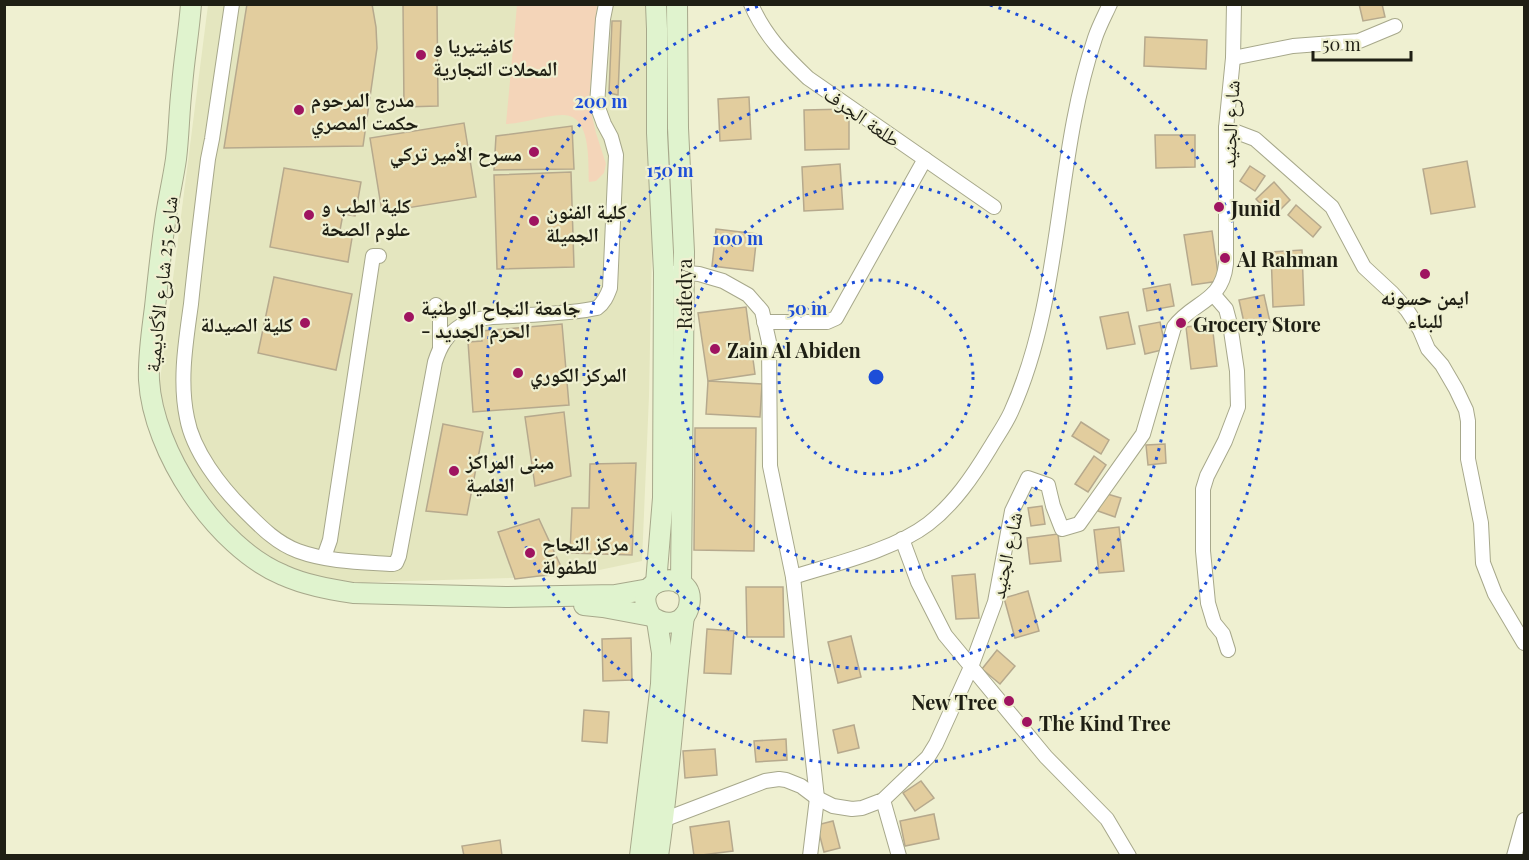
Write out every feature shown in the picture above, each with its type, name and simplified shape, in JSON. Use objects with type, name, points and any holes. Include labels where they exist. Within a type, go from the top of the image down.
[{"type":"main road","name":"شارع 25 شارع الأكاديمية","points":[[191,4],[176,157],[164,231],[149,373],[157,418],[173,458],[199,504],[226,536],[241,549],[281,575],[320,587],[353,593],[506,597]]},
{"type":"main road","name":"Rafedya","points":[[656,4],[657,133],[674,272],[681,584]]},
{"type":"main road","name":"Rafedya","points":[[653,586],[663,498],[674,272],[678,128],[677,4]]},
{"type":"main road","points":[[668,579],[675,580],[686,589],[690,603],[688,610],[678,621],[664,623],[603,607],[506,597],[615,595],[653,586],[668,579]]},
{"type":"main road","points":[[640,855],[661,684],[662,653],[654,619],[645,603],[653,586]]},
{"type":"main road","points":[[658,855],[684,616]]},
{"type":"street","points":[[232,4],[208,159],[186,342],[183,386],[187,420],[199,450],[219,482],[259,526],[288,547],[334,560],[393,564],[399,560],[435,362],[446,338],[470,321],[593,309],[601,305],[608,295],[616,154],[597,105],[606,4]]},
{"type":"street","name":"طلعة الجرف","points":[[751,4],[760,24],[783,54],[808,78],[994,207]]},
{"type":"street","points":[[793,577],[851,560],[895,543],[927,525],[955,500],[981,463],[1010,414],[1026,372],[1043,313],[1066,159],[1095,36],[1110,4]]},
{"type":"street","name":"شارع الجنيد","points":[[663,819],[771,779],[794,782],[833,806],[852,809],[871,805],[883,800],[923,763],[933,750],[971,667],[995,602],[1012,511],[1028,478],[1048,485],[1062,529],[1079,524],[1143,434],[1174,327],[1179,320],[1213,294],[1223,280],[1226,264],[1226,128],[1233,58],[1234,4]]},
{"type":"street","points":[[1233,58],[1293,46],[1359,41],[1395,26]]},
{"type":"street","points":[[1226,128],[1255,139],[1332,207],[1364,267],[1407,310],[1428,349],[1442,365],[1456,389],[1466,410],[1468,421],[1468,459],[1481,523],[1483,563],[1495,594],[1524,643]]},
{"type":"street","points":[[764,322],[827,322],[836,318],[925,159]]},
{"type":"street","points":[[324,558],[330,540],[373,256],[379,256]]},
{"type":"street","points":[[674,272],[699,274],[723,281],[748,295],[762,311],[769,342],[770,466],[793,577],[817,798],[810,855]]},
{"type":"street","points":[[1213,294],[1226,309],[1234,343],[1237,371],[1238,407],[1203,489],[1203,551],[1208,603],[1214,623],[1223,634],[1227,650]]},
{"type":"street","points":[[436,305],[440,319],[440,348]]},
{"type":"street","points":[[902,539],[918,582],[945,635],[1047,757],[1107,819],[1129,855]]},
{"type":"street","points":[[883,800],[899,855]]},
{"type":"street","points":[[1514,855],[1524,820]]},
{"type":"shaded area","name":"جامعة النجاح الوطنية - الحرم الجديد","points":[[208,5],[645,5],[648,25],[652,247],[642,561],[571,576],[344,583],[304,574],[277,561],[251,544],[228,524],[199,490],[186,468],[168,423],[159,388]]},
{"type":"shaded area","points":[[517,5],[597,5],[589,103],[606,164],[604,173],[596,181],[589,182],[586,141],[579,122],[572,117],[562,115],[506,124]]},
{"type":"building","name":"مدرج المرحوم حكمت المصري","points":[[247,4],[372,4],[377,48],[363,146],[224,148]]},
{"type":"building","name":"كافيتيريا و المحلات التجارية","points":[[403,4],[437,4],[438,106],[404,107]]},
{"type":"building","points":[[1359,4],[1382,4],[1385,17],[1363,21]]},
{"type":"building","points":[[612,21],[621,21],[618,95],[609,93]]},
{"type":"building","points":[[1145,37],[1207,40],[1206,69],[1144,66]]},
{"type":"building","points":[[749,97],[751,139],[720,141],[718,99]]},
{"type":"building","points":[[849,109],[849,149],[805,150],[804,110]]},
{"type":"building","points":[[464,123],[476,197],[382,212],[370,138]]},
{"type":"building","name":"مسرح الأمير تركي","points":[[572,126],[574,169],[494,170],[496,136]]},
{"type":"building","points":[[1155,135],[1195,135],[1195,167],[1156,168]]},
{"type":"building","points":[[1467,161],[1475,207],[1431,214],[1423,169]]},
{"type":"building","points":[[840,164],[843,209],[804,211],[802,167]]},
{"type":"building","points":[[1250,166],[1265,176],[1255,191],[1240,181]]},
{"type":"building","name":"كلية الطب و علوم الصحة","points":[[284,168],[361,182],[355,216],[343,214],[340,230],[353,232],[348,262],[270,247]]},
{"type":"building","name":"كلية الفنون الجميلة","points":[[571,172],[574,267],[497,269],[494,175]]},
{"type":"building","points":[[1274,182],[1290,200],[1273,217],[1256,199]]},
{"type":"building","points":[[1296,205],[1321,227],[1313,237],[1288,215]]},
{"type":"building","points":[[716,229],[757,234],[753,271],[712,266]]},
{"type":"building","points":[[1212,231],[1219,281],[1192,285],[1184,235]]},
{"type":"building","points":[[1302,250],[1304,305],[1273,307],[1271,252]]},
{"type":"building","name":"كلية الصيدلة","points":[[274,277],[352,294],[336,370],[258,353]]},
{"type":"building","points":[[1170,284],[1174,306],[1147,311],[1143,289]]},
{"type":"building","points":[[1264,295],[1270,322],[1245,327],[1239,300]]},
{"type":"building","points":[[746,307],[755,374],[708,381],[698,313]]},
{"type":"building","points":[[1128,312],[1135,344],[1107,349],[1100,317]]},
{"type":"building","points":[[1160,322],[1166,349],[1145,354],[1139,326]]},
{"type":"building","name":"المركز الكوري","points":[[562,324],[569,405],[473,412],[468,342],[482,341],[481,331]]},
{"type":"building","points":[[1212,324],[1217,366],[1191,369],[1186,327]]},
{"type":"building","points":[[708,381],[762,384],[760,417],[706,414]]},
{"type":"building","points":[[564,412],[571,476],[535,486],[525,417]]},
{"type":"building","points":[[1081,422],[1109,440],[1101,454],[1072,436]]},
{"type":"building","name":"مبنى المراكز العلمية","points":[[443,424],[483,432],[467,515],[426,511]]},
{"type":"building","points":[[695,428],[756,428],[754,551],[694,550]]},
{"type":"building","points":[[1165,444],[1166,463],[1148,465],[1146,445]]},
{"type":"building","points":[[1094,456],[1106,465],[1088,492],[1075,484]]},
{"type":"building","points":[[636,463],[632,555],[570,553],[572,508],[589,508],[590,464]]},
{"type":"building","points":[[1104,493],[1121,498],[1115,517],[1098,511]]},
{"type":"building","points":[[1042,506],[1045,524],[1031,526],[1028,508]]},
{"type":"building","name":"مركز النجاح للطفولة","points":[[539,519],[564,573],[515,579],[498,532]]},
{"type":"building","points":[[1119,527],[1124,571],[1099,573],[1094,530]]},
{"type":"building","points":[[1058,534],[1061,561],[1030,564],[1027,538]]},
{"type":"building","points":[[975,574],[979,618],[956,619],[952,576]]},
{"type":"building","points":[[746,587],[783,587],[784,637],[747,637]]},
{"type":"building","points":[[1028,591],[1039,631],[1015,638],[1004,598]]},
{"type":"building","points":[[707,629],[734,631],[731,674],[704,673]]},
{"type":"building","points":[[851,636],[861,677],[838,683],[828,642]]},
{"type":"building","points":[[631,638],[632,680],[603,681],[602,639]]},
{"type":"building","points":[[997,650],[1015,666],[1000,684],[982,669]]},
{"type":"building","points":[[584,710],[609,712],[607,743],[582,741]]},
{"type":"building","points":[[854,725],[859,748],[838,753],[833,730]]},
{"type":"building","points":[[786,739],[787,760],[756,762],[754,741]]},
{"type":"building","points":[[715,749],[717,775],[685,778],[683,751]]},
{"type":"building","points":[[921,781],[934,798],[915,811],[903,793]]},
{"type":"building","points":[[934,814],[939,839],[905,846],[900,821]]},
{"type":"building","points":[[729,821],[733,851],[694,856],[690,827]]},
{"type":"building","points":[[833,821],[840,848],[824,852],[817,825]]},
{"type":"building","points":[[500,840],[502,856],[464,856],[462,846]]},
{"type":"place","name":"كافيتيريا و المحلات التجارية","points":[[421,55]]},
{"type":"place","name":"مدرج المرحوم حكمت المصري","points":[[299,110]]},
{"type":"place","name":"مسرح الأمير تركي","points":[[534,152]]},
{"type":"place","name":"Junid","points":[[1219,207]]},
{"type":"place","name":"كلية الطب و علوم الصحة","points":[[309,215]]},
{"type":"place","name":"كلية الفنون الجميلة","points":[[534,221]]},
{"type":"place","name":"Al Rahman","points":[[1225,258]]},
{"type":"place","name":"ايمن حسونه للبناء","points":[[1425,274]]},
{"type":"place","name":"جامعة النجاح الوطنية - الحرم الجديد","points":[[409,317]]},
{"type":"place","name":"كلية الصيدلة","points":[[305,323]]},
{"type":"place","name":"Grocery Store","points":[[1181,323]]},
{"type":"place","name":"Zain Al Abiden","points":[[715,349]]},
{"type":"place","name":"المركز الكوري","points":[[518,373]]},
{"type":"place","name":"مبنى المراكز العلمية","points":[[454,471]]},
{"type":"place","name":"مركز النجاح للطفولة","points":[[530,553]]},
{"type":"place","name":"New Tree","points":[[1009,701]]},
{"type":"place","name":"The Kind Tree","points":[[1027,722]]}]
